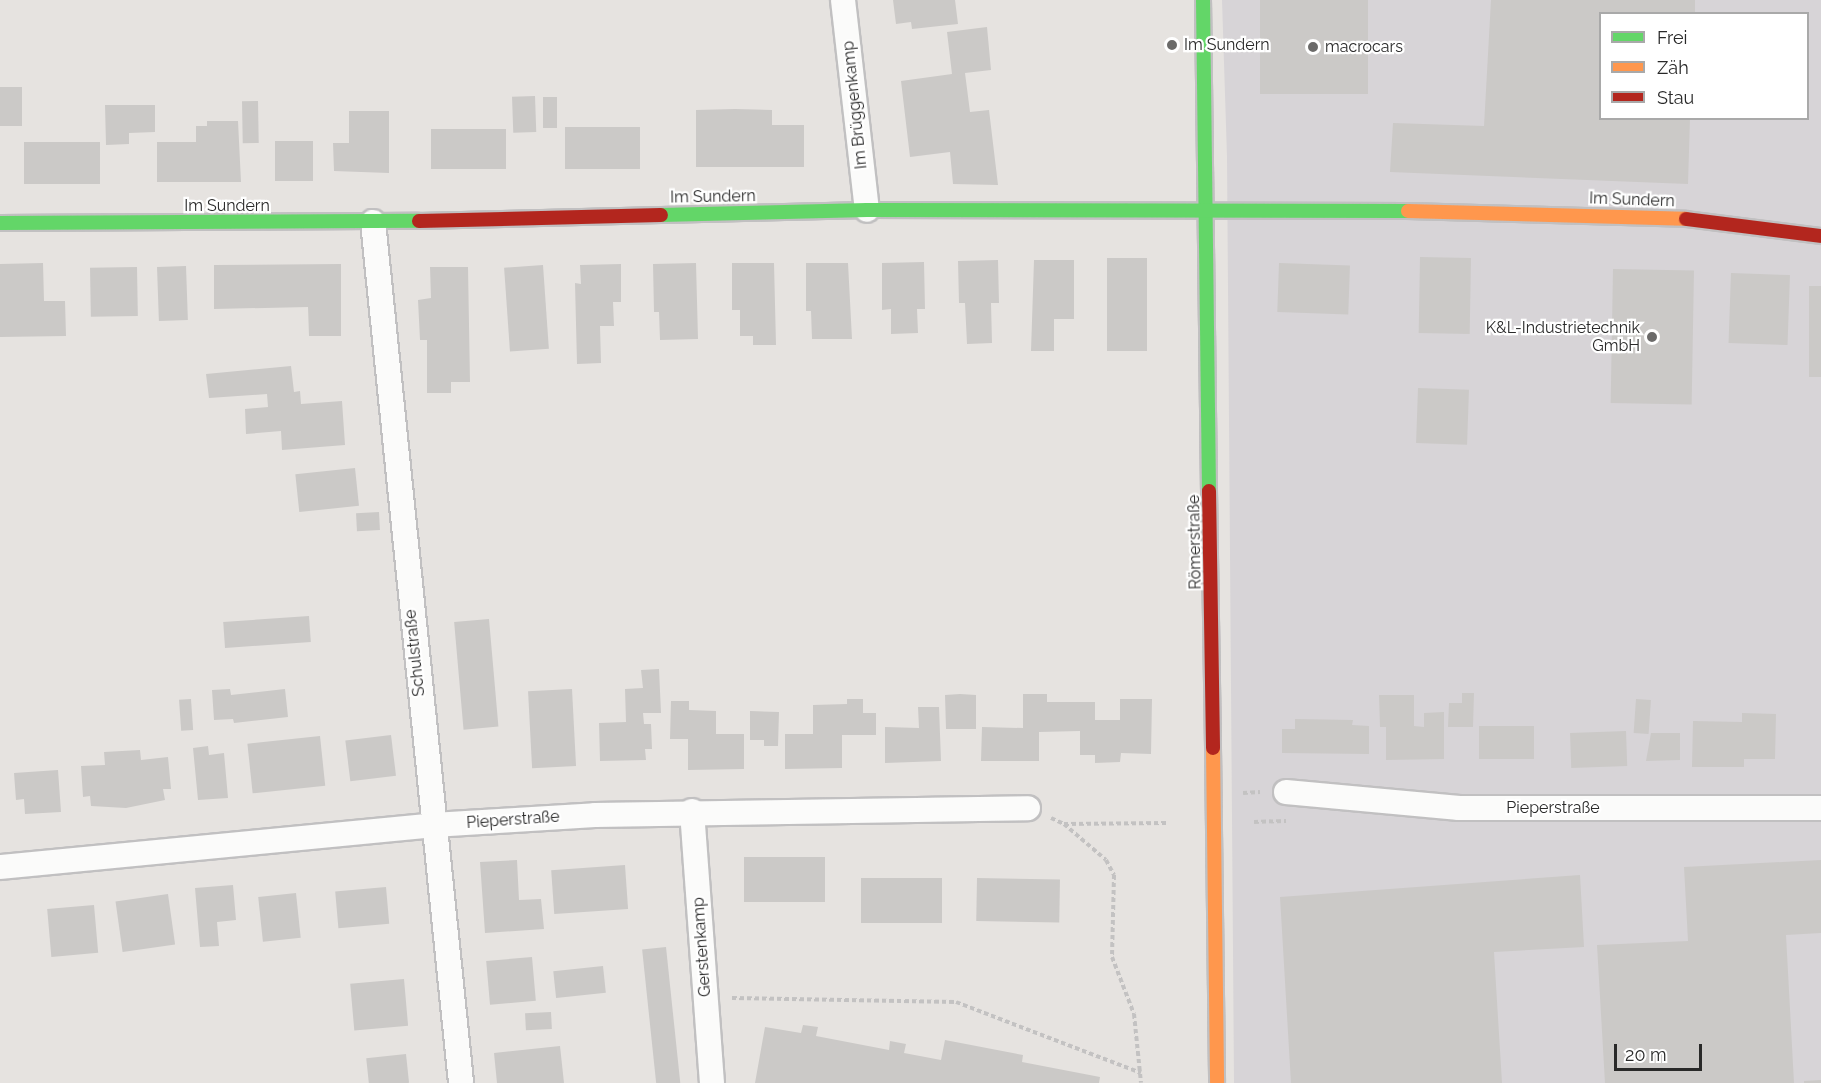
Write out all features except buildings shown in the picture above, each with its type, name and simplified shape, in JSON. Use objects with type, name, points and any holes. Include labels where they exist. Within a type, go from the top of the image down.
[{"type":"street","name":"Im Brüggenkamp","points":[[843,0],[867,210]]},
{"type":"street","name":"Römerstraße","points":[[1203,0],[1217,1083]]},
{"type":"street","name":"Im Sundern","points":[[0,223],[373,222],[867,210],[1206,212],[1621,215],[1714,220],[1821,236]]},
{"type":"street","name":"Schulstraße","points":[[373,222],[461,1083]]},
{"type":"street","name":"Pieperstraße","points":[[1277,792],[1459,808],[1821,807]]},
{"type":"street","name":"Pieperstraße","points":[[0,867],[433,825],[692,811],[1028,808]]},
{"type":"street","name":"Gerstenkamp","points":[[692,811],[712,1083]]},
{"type":"path","points":[[1242,793],[1277,792]]},
{"type":"path","points":[[1028,808],[1064,824],[1106,860],[1113,874],[1112,957],[1134,1014],[1142,1083]]},
{"type":"path","points":[[1064,824],[1166,823]]},
{"type":"path","points":[[706,998],[956,1002],[1141,1073]]},
{"type":"shaded area","points":[[1222,0],[1821,0],[1821,1083],[1234,1083],[1227,157]]},
{"type":"traffic: fast","points":[[1203,0],[1209,491]]},
{"type":"traffic: fast","points":[[661,215],[867,210],[1408,211]]},
{"type":"traffic: fast","points":[[0,223],[419,221]]},
{"type":"traffic: slow","points":[[1408,211],[1686,219]]},
{"type":"traffic: slow","points":[[1213,748],[1217,1083]]},
{"type":"traffic: jam","points":[[419,221],[661,215]]},
{"type":"traffic: jam","points":[[1686,219],[1821,236]]},
{"type":"traffic: jam","points":[[1209,491],[1213,748]]},
{"type":"place","name":"Im Sundern","points":[[1172,45]]},
{"type":"place","name":"macrocars","points":[[1313,47]]},
{"type":"place","name":"K&L-Industrietechnik GmbH","points":[[1652,337]]}]
